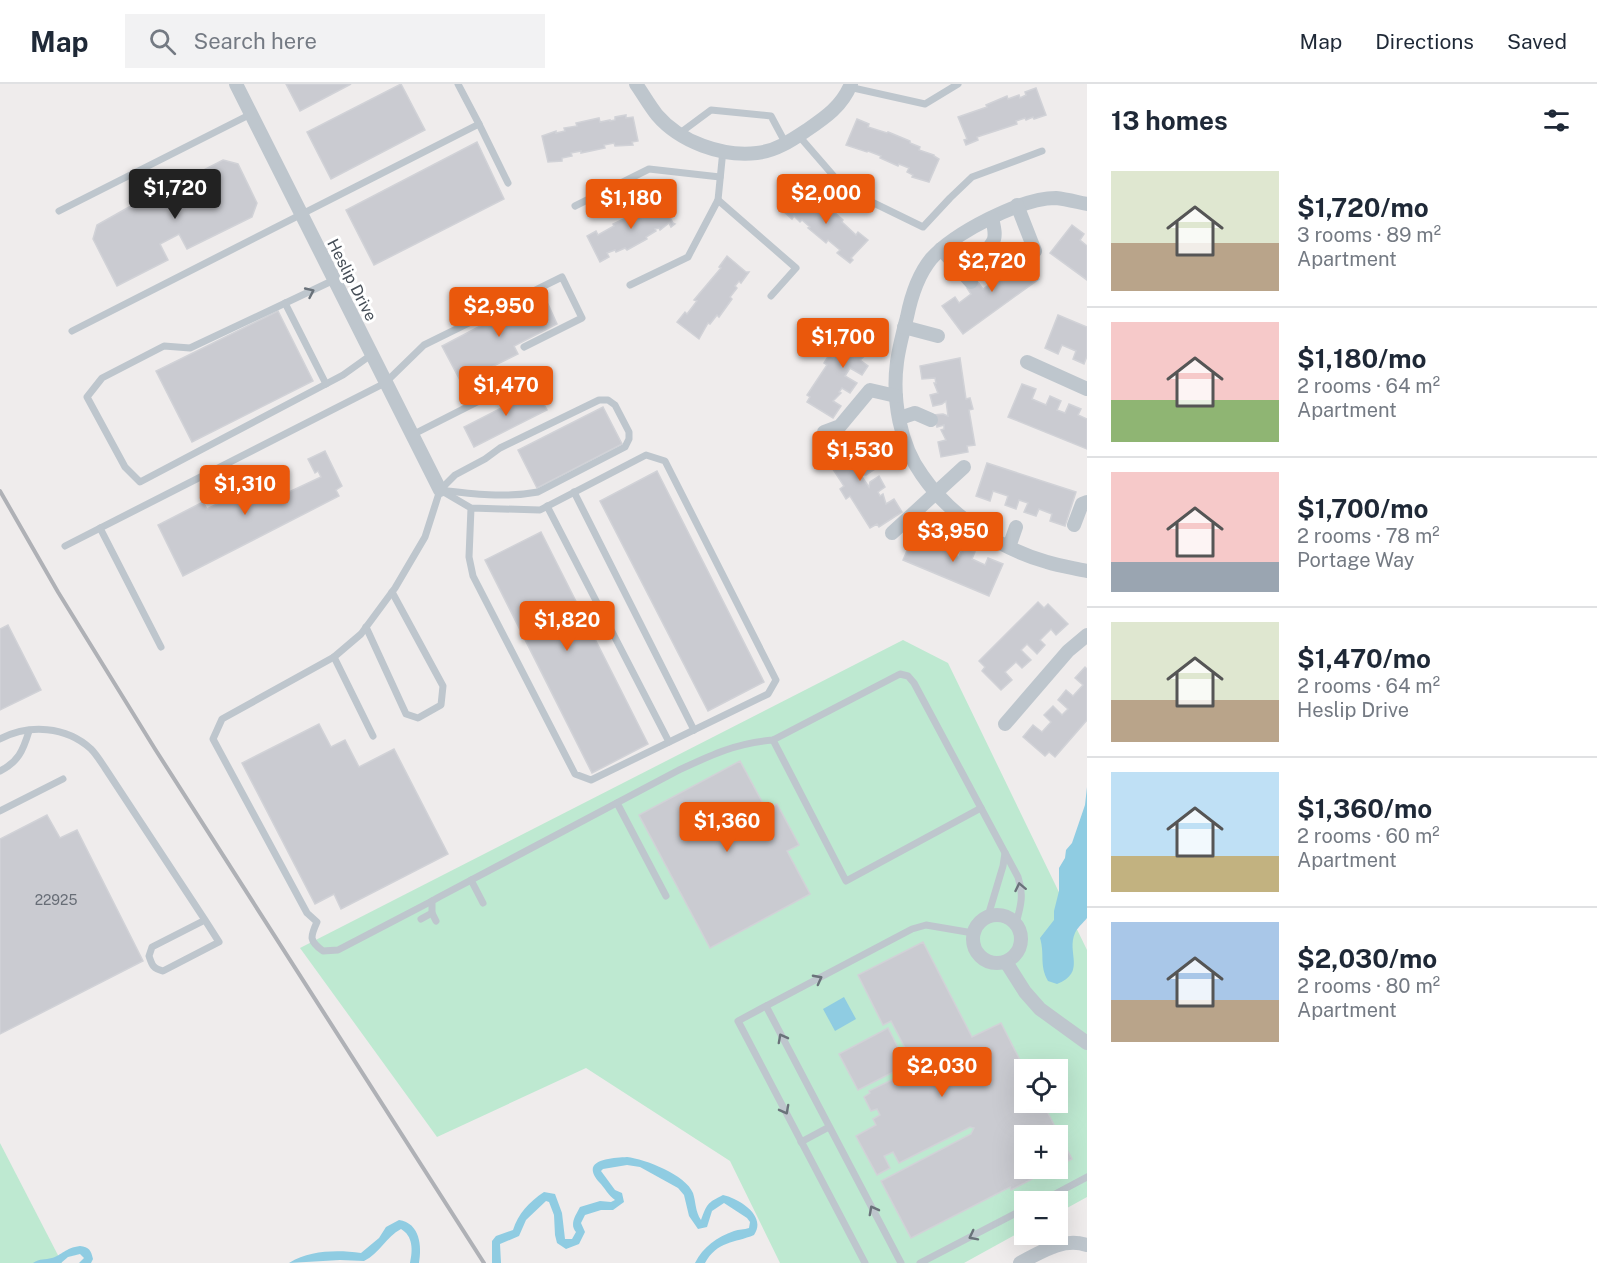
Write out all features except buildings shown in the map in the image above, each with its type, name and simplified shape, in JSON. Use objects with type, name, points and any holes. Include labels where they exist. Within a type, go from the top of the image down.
[{"type":"street","name":"Heslip Drive","points":[[236,84],[440,490]]},
{"type":"street","points":[[636,84],[658,116],[680,133],[706,148],[759,153],[786,144],[831,114],[850,86]]},
{"type":"street","points":[[1087,204],[1055,198],[1017,205],[955,239],[930,260],[920,276],[904,327],[897,363],[896,396],[905,444],[920,474],[935,493],[961,516],[998,542],[1046,562],[1087,571]]},
{"type":"street","points":[[1017,205],[1035,251]]},
{"type":"street","points":[[985,270],[981,256],[993,245],[996,235],[992,218]]},
{"type":"street","points":[[941,249],[971,282]]},
{"type":"street","points":[[904,327],[938,336]]},
{"type":"street","points":[[1027,362],[1087,389]]},
{"type":"street","points":[[824,432],[840,426],[870,390],[896,396]]},
{"type":"street","points":[[900,418],[915,413],[931,420]]},
{"type":"street","points":[[892,533],[964,467]]},
{"type":"street","points":[[1074,525],[1082,504],[1087,502]]},
{"type":"street","points":[[1010,547],[1016,527]]},
{"type":"street","points":[[1005,724],[1068,651],[1087,635]]},
{"type":"street","points":[[998,914],[1016,923],[1022,940],[1014,957],[1006,962],[993,963],[981,957],[974,946],[973,933],[979,923],[988,916],[998,914]]},
{"type":"street","points":[[1006,962],[1025,992],[1040,1008],[1087,1042]]},
{"type":"street","points":[[1020,1263],[1063,1243],[1087,1245]]},
{"type":"lane","points":[[458,84],[508,183]]},
{"type":"lane","points":[[850,86],[925,104],[958,84]]},
{"type":"lane","points":[[680,133],[711,110],[771,116],[786,144]]},
{"type":"lane","points":[[59,211],[251,114]]},
{"type":"lane","points":[[72,331],[479,124]]},
{"type":"lane","points":[[799,136],[845,189],[923,227],[972,177],[1042,151]]},
{"type":"lane","points":[[630,285],[688,256],[718,201],[723,150]]},
{"type":"lane","points":[[575,206],[649,169],[720,177]]},
{"type":"lane","points":[[718,201],[796,268],[771,296]]},
{"type":"lane","points":[[65,546],[385,383],[424,345],[562,277],[582,318],[524,347]]},
{"type":"lane","points":[[334,280],[190,348],[164,346],[102,378],[87,397],[124,467],[140,482],[327,384],[371,355]]},
{"type":"lane","points":[[285,303],[327,384]]},
{"type":"lane","points":[[412,435],[536,372]]},
{"type":"lane","points":[[440,490],[480,495],[538,492],[625,447],[629,439],[629,432],[615,405],[608,400],[600,400],[500,448],[455,475],[440,490],[425,537],[392,592],[361,634],[334,657],[222,720],[213,739],[307,913],[317,922],[311,935],[314,945],[323,951],[338,950],[720,750],[750,742],[773,740],[900,674],[908,676],[920,693],[1005,853],[1022,890],[1021,906],[1016,923]]},
{"type":"lane","points":[[440,490],[471,508],[540,510],[645,456],[665,461],[776,680],[768,694],[591,780],[576,774],[473,576],[469,557],[471,508]]},
{"type":"lane","points":[[574,492],[694,730]]},
{"type":"lane","points":[[547,506],[669,742]]},
{"type":"lane","points":[[100,528],[161,647]]},
{"type":"lane","points":[[366,627],[406,714],[418,718],[441,705],[443,686],[392,592]]},
{"type":"lane","points":[[334,657],[373,736]]},
{"type":"lane","points":[[0,739],[9,735],[44,729],[61,731],[92,749],[205,920],[219,942],[163,971],[156,970],[149,956],[152,947],[205,920]]},
{"type":"lane","points":[[0,771],[15,762],[23,750],[29,731]]},
{"type":"lane","points":[[773,740],[846,881],[981,808]]},
{"type":"lane","points":[[0,811],[63,779]]},
{"type":"lane","points":[[617,803],[666,896]]},
{"type":"lane","points":[[988,916],[1005,853]]},
{"type":"lane","points":[[471,880],[483,903]]},
{"type":"lane","points":[[432,901],[432,913],[436,921]]},
{"type":"lane","points":[[421,919],[432,913]]},
{"type":"lane","points":[[865,1263],[738,1021],[912,929],[926,925],[973,933]]},
{"type":"lane","points":[[766,1006],[900,1263]]},
{"type":"lane","points":[[801,1142],[829,1127]]},
{"type":"lane","points":[[1061,1191],[1087,1177]]},
{"type":"lane","points":[[920,1263],[1014,1214]]},
{"type":"green space","points":[[903,640],[948,663],[1087,950],[1087,1197],[1068,1207],[1068,1191],[1014,1191],[1014,1236],[964,1263],[780,1263],[730,1161],[586,1068],[437,1137],[300,948]]},
{"type":"green space","points":[[0,1143],[62,1263],[0,1263]]},
{"type":"water","points":[[1087,787],[1087,918],[1076,931],[1073,940],[1074,968],[1066,979],[1057,984],[1048,981],[1045,975],[1040,938],[1054,920],[1059,891],[1059,868],[1065,858],[1066,850],[1072,843],[1085,805]]},
{"type":"water","points":[[844,997],[856,1019],[835,1031],[823,1009]]},
{"type":"water","points":[[627,1157],[664,1169],[682,1180],[693,1193],[701,1220],[708,1205],[723,1195],[744,1204],[757,1221],[754,1235],[715,1250],[705,1263],[695,1263],[711,1243],[728,1233],[749,1228],[750,1222],[724,1203],[712,1211],[707,1227],[698,1229],[689,1216],[684,1195],[678,1188],[640,1167],[627,1165],[601,1171],[615,1190],[622,1193],[624,1202],[613,1210],[601,1210],[585,1215],[581,1223],[585,1232],[579,1244],[566,1249],[557,1243],[554,1215],[549,1202],[546,1201],[526,1220],[519,1236],[500,1244],[501,1263],[492,1263],[492,1241],[496,1236],[513,1230],[525,1209],[544,1192],[555,1194],[562,1213],[565,1239],[572,1239],[576,1232],[573,1226],[574,1220],[580,1207],[600,1201],[615,1200],[594,1174],[595,1164],[606,1159]]},
{"type":"water","points":[[399,1220],[411,1226],[418,1236],[419,1263],[410,1263],[411,1244],[408,1235],[401,1229],[364,1261],[289,1263],[324,1252],[361,1253],[379,1238],[386,1227]]},
{"type":"water","points":[[80,1246],[90,1251],[93,1259],[91,1263],[79,1263],[84,1258],[80,1254],[68,1257],[61,1263],[33,1263],[52,1258]]},
{"type":"railway","points":[[0,491],[58,592],[155,749],[484,1263]]}]
